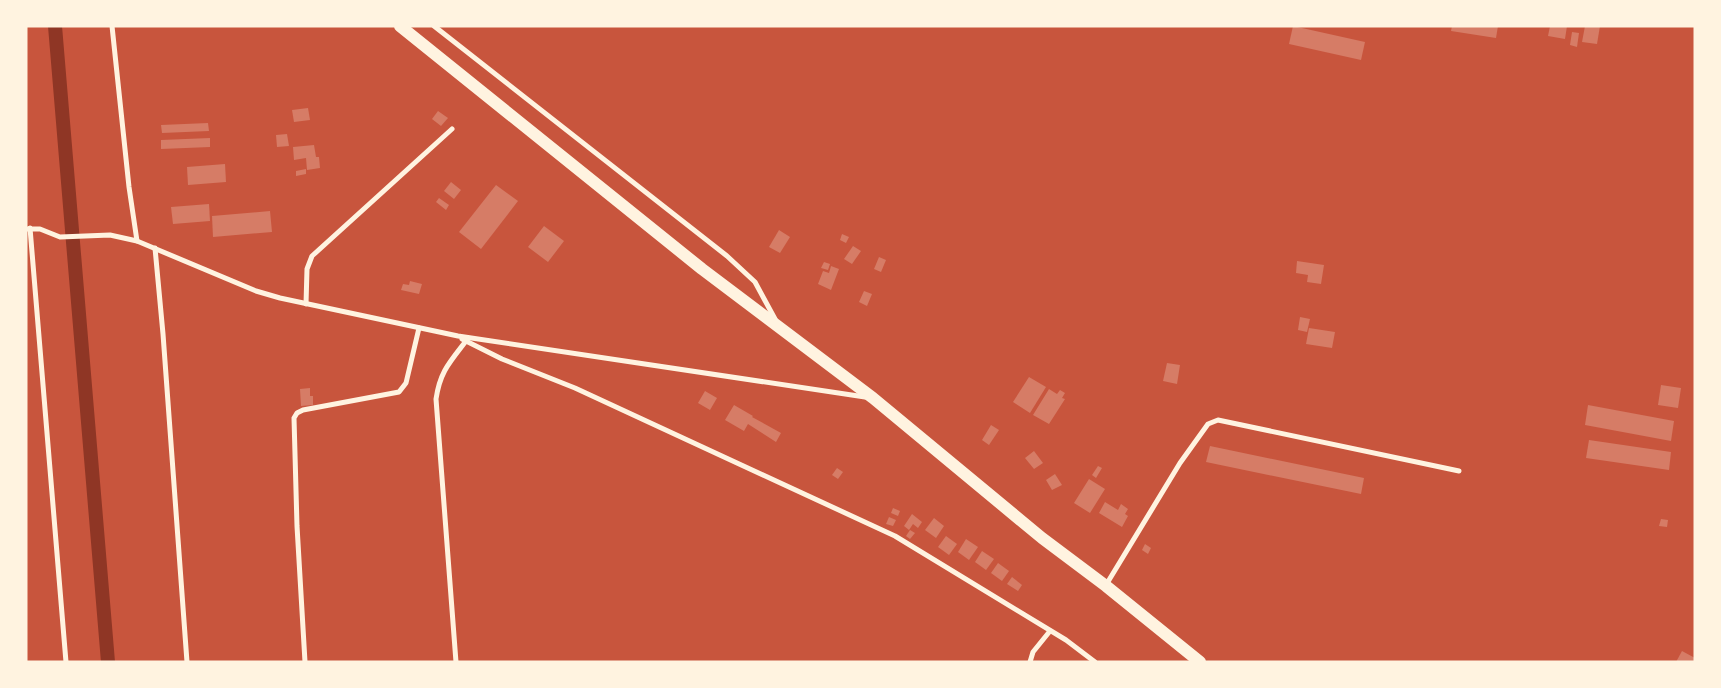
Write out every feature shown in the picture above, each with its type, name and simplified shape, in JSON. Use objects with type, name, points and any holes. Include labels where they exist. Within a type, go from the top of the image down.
[{"type":"highway","points":[[400,26],[702,270],[873,398],[1042,538],[1106,586],[1200,662]]},
{"type":"street","points":[[112,26],[129,187],[137,241]]},
{"type":"street","points":[[434,26],[727,256],[755,282],[780,327]]},
{"type":"street","points":[[306,304],[307,269],[312,256],[452,129]]},
{"type":"street","points":[[66,662],[28,229],[40,229],[53,236],[60,237],[110,235],[137,241],[256,291],[306,304],[458,336],[873,398]]},
{"type":"street","points":[[155,248],[164,344],[187,662]]},
{"type":"street","points":[[305,662],[297,526],[294,418],[297,413],[303,410],[399,392],[406,382],[419,328]]},
{"type":"street","points":[[458,336],[502,360],[575,388],[895,536],[1066,640],[1095,662]]},
{"type":"street","points":[[456,662],[436,400],[438,383],[444,368],[466,341]]},
{"type":"street","points":[[1106,586],[1180,463],[1208,424],[1218,420],[1459,471]]},
{"type":"street","points":[[1030,662],[1033,652],[1050,631]]},
{"type":"building","points":[[1293,26],[1365,42],[1361,60],[1289,44]]},
{"type":"building","points":[[1452,26],[1498,26],[1496,38],[1451,31]]},
{"type":"building","points":[[1550,26],[1567,26],[1565,39],[1548,36]]},
{"type":"building","points":[[1585,26],[1600,26],[1597,44],[1582,42]]},
{"type":"building","points":[[1572,32],[1579,33],[1577,47],[1570,45]]},
{"type":"building","points":[[308,108],[310,120],[294,122],[292,110]]},
{"type":"building","points":[[438,111],[448,118],[441,126],[432,119]]},
{"type":"building","points":[[208,123],[209,131],[162,133],[161,125]]},
{"type":"building","points":[[287,134],[289,146],[277,147],[276,135]]},
{"type":"building","points":[[210,138],[210,147],[161,149],[161,140]]},
{"type":"building","points":[[314,145],[316,157],[319,157],[320,168],[307,170],[306,158],[294,160],[293,147]]},
{"type":"building","points":[[225,164],[226,182],[188,185],[187,167]]},
{"type":"building","points":[[306,169],[306,174],[296,176],[296,171]]},
{"type":"building","points":[[451,182],[461,190],[454,199],[444,191]]},
{"type":"building","points":[[496,185],[518,201],[481,249],[459,232]]},
{"type":"building","points":[[439,198],[449,205],[446,210],[436,202]]},
{"type":"building","points":[[209,204],[210,221],[173,224],[171,207]]},
{"type":"building","points":[[270,211],[272,232],[213,237],[212,216]]},
{"type":"building","points":[[544,226],[564,241],[548,262],[528,247]]},
{"type":"building","points":[[779,230],[790,237],[780,253],[769,247]]},
{"type":"building","points":[[842,234],[849,237],[846,243],[840,240]]},
{"type":"building","points":[[853,246],[861,251],[852,264],[844,259]]},
{"type":"building","points":[[879,257],[886,260],[881,272],[874,269]]},
{"type":"building","points":[[1297,261],[1324,265],[1321,284],[1307,282],[1308,275],[1296,273]]},
{"type":"building","points":[[824,262],[830,264],[828,270],[821,268]]},
{"type":"building","points":[[831,266],[839,269],[831,290],[818,284],[823,271],[829,273]]},
{"type":"building","points":[[410,281],[422,284],[419,294],[401,290],[403,284],[409,285]]},
{"type":"building","points":[[864,291],[872,294],[867,306],[859,302]]},
{"type":"building","points":[[1300,317],[1310,319],[1307,332],[1298,330]]},
{"type":"building","points":[[1309,328],[1335,332],[1332,348],[1306,344]]},
{"type":"building","points":[[1167,363],[1180,365],[1177,384],[1163,381]]},
{"type":"building","points":[[1029,377],[1046,387],[1030,413],[1013,402]]},
{"type":"building","points":[[1661,385],[1681,388],[1678,408],[1658,405]]},
{"type":"building","points":[[310,388],[310,396],[313,396],[313,405],[301,406],[300,389]]},
{"type":"building","points":[[1049,389],[1057,394],[1060,390],[1065,393],[1062,398],[1065,399],[1049,424],[1033,415]]},
{"type":"building","points":[[705,391],[717,398],[710,410],[698,403]]},
{"type":"building","points":[[734,405],[781,433],[776,442],[748,424],[744,431],[725,420]]},
{"type":"building","points":[[1588,405],[1674,421],[1671,441],[1585,425]]},
{"type":"building","points":[[991,425],[999,430],[989,445],[982,440]]},
{"type":"building","points":[[1589,440],[1671,452],[1669,470],[1586,458]]},
{"type":"building","points":[[1210,446],[1364,478],[1361,494],[1206,462]]},
{"type":"building","points":[[1034,451],[1043,463],[1034,469],[1025,458]]},
{"type":"building","points":[[1098,466],[1102,468],[1096,478],[1092,475]]},
{"type":"building","points":[[837,468],[843,472],[838,479],[832,475]]},
{"type":"building","points":[[1055,474],[1062,485],[1052,490],[1046,480]]},
{"type":"building","points":[[1089,479],[1105,489],[1090,513],[1074,503]]},
{"type":"building","points":[[1105,502],[1118,510],[1121,504],[1128,509],[1125,514],[1128,516],[1122,527],[1099,513]]},
{"type":"building","points":[[893,508],[900,511],[898,516],[891,513]]},
{"type":"building","points":[[912,514],[922,522],[918,528],[913,524],[909,530],[904,526]]},
{"type":"building","points":[[889,517],[896,520],[893,526],[886,524]]},
{"type":"building","points":[[934,518],[944,526],[936,538],[925,530]]},
{"type":"building","points":[[1661,519],[1668,520],[1667,527],[1659,526]]},
{"type":"building","points":[[910,530],[915,533],[910,539],[906,536]]},
{"type":"building","points":[[946,536],[957,544],[949,555],[938,547]]},
{"type":"building","points":[[966,539],[978,547],[969,560],[958,552]]},
{"type":"building","points":[[1145,544],[1151,548],[1148,554],[1142,550]]},
{"type":"building","points":[[982,551],[994,559],[986,570],[975,562]]},
{"type":"building","points":[[998,563],[1009,571],[1002,581],[991,573]]},
{"type":"building","points":[[1012,577],[1022,585],[1018,591],[1007,584]]},
{"type":"building","points":[[1682,651],[1695,658],[1695,662],[1676,662]]},
{"type":"waterway","points":[[55,26],[108,662]]}]
